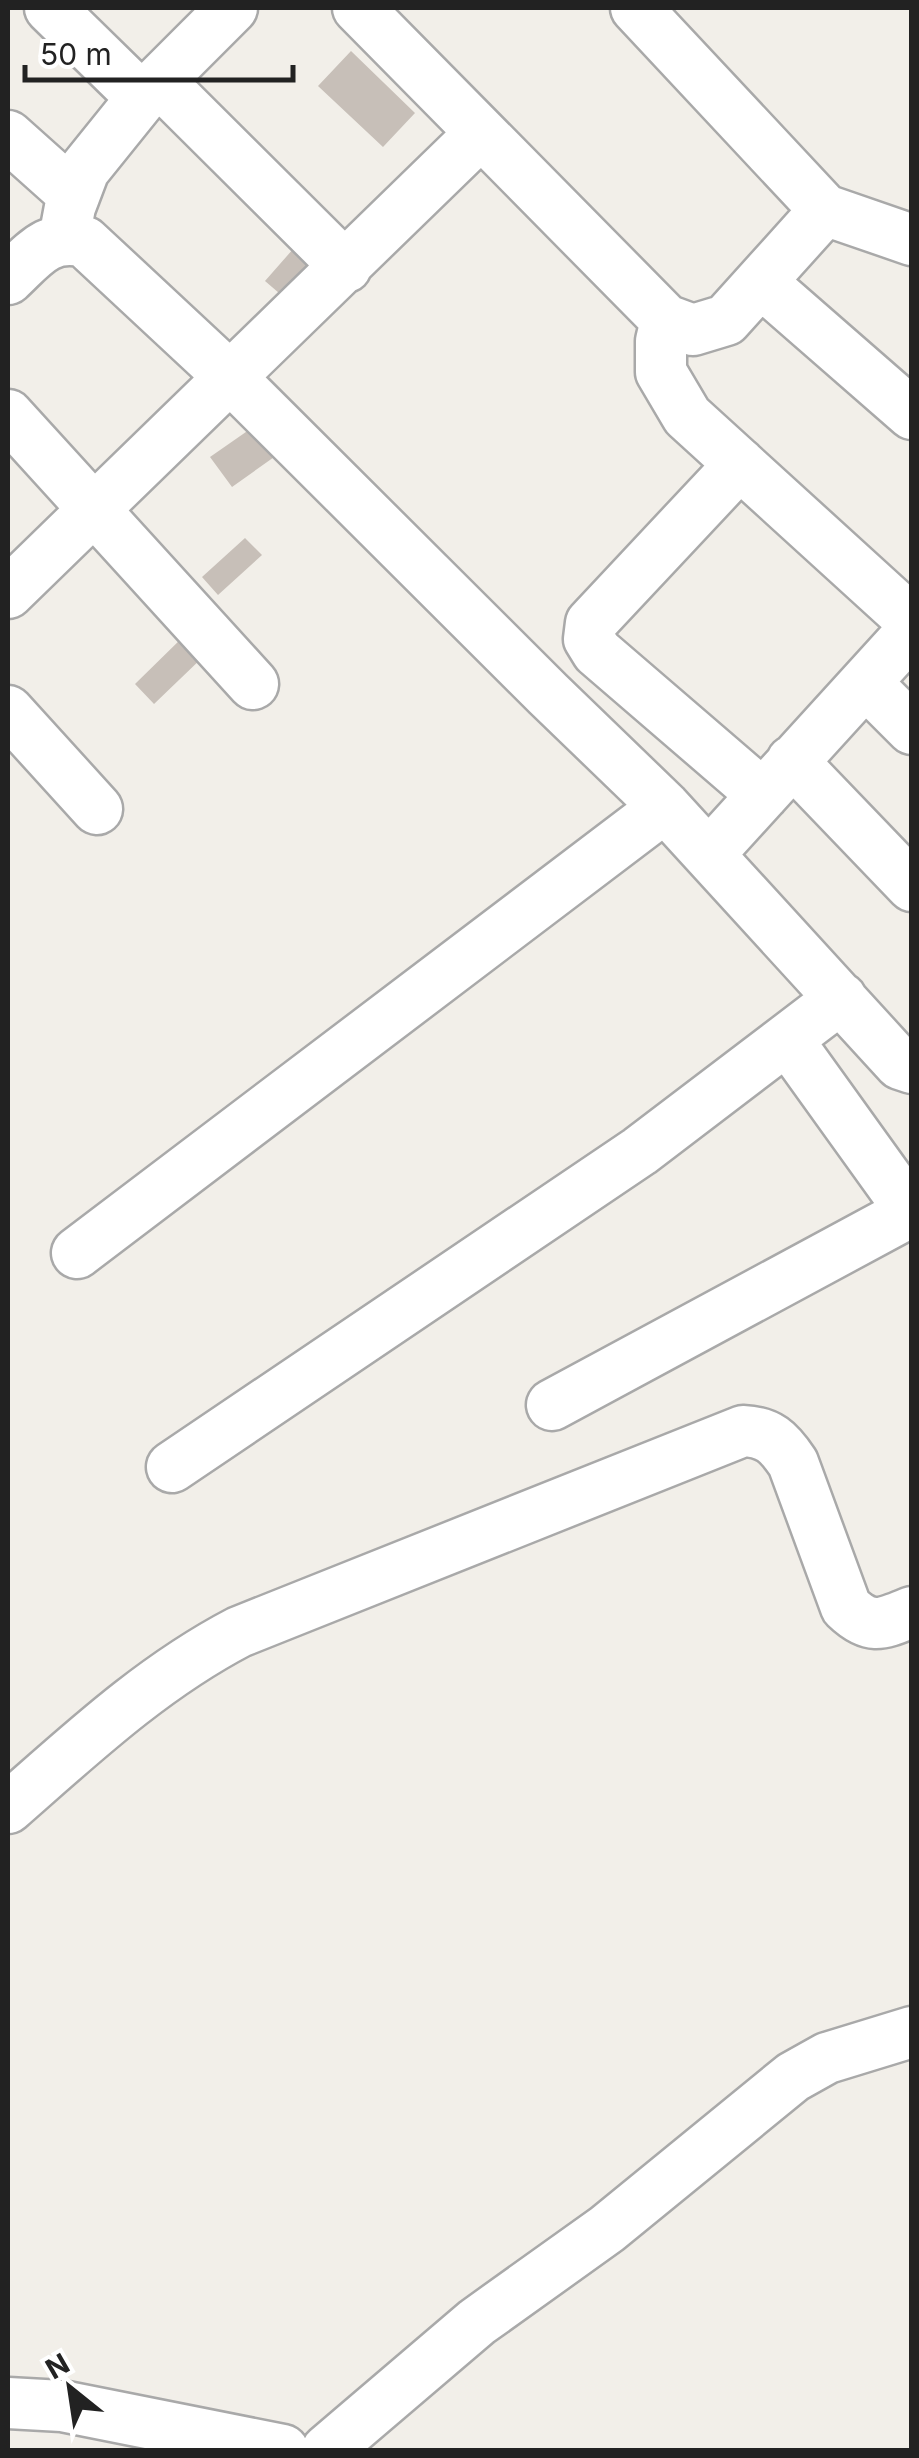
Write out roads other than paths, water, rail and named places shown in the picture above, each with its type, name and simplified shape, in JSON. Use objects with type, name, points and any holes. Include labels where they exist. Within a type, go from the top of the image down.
[{"type":"street","points":[[50,8],[151,90],[346,267]]},
{"type":"street","points":[[8,279],[48,243],[69,217],[84,170],[151,90],[232,8]]},
{"type":"street","points":[[358,8],[666,320],[693,330],[726,320],[825,210]]},
{"type":"street","points":[[636,8],[825,210],[912,240]]},
{"type":"street","points":[[8,593],[481,133]]},
{"type":"street","points":[[8,136],[84,242],[231,378],[666,807],[900,1064],[912,1068]]},
{"type":"street","points":[[762,284],[912,414]]},
{"type":"street","points":[[666,320],[661,372],[688,416],[912,621]]},
{"type":"street","points":[[8,416],[253,684]]},
{"type":"street","points":[[740,464],[591,623],[589,639],[598,652],[778,778],[912,886]]},
{"type":"street","points":[[710,853],[912,630]]},
{"type":"street","points":[[866,683],[912,729]]},
{"type":"street","points":[[8,711],[97,809]]},
{"type":"street","points":[[77,1253],[666,807]]},
{"type":"street","points":[[172,1467],[640,1150],[841,998]]},
{"type":"street","points":[[552,1405],[911,1212],[787,1039]]},
{"type":"street","points":[[8,1808],[124,1706],[166,1674],[238,1632],[743,1430],[764,1432],[782,1446],[793,1463],[846,1606],[860,1620],[871,1624],[912,1612]]},
{"type":"street","points":[[327,2450],[477,2322],[607,2229],[793,2078],[827,2058],[912,2032]]},
{"type":"street","points":[[8,2404],[62,2406],[283,2450]]}]
